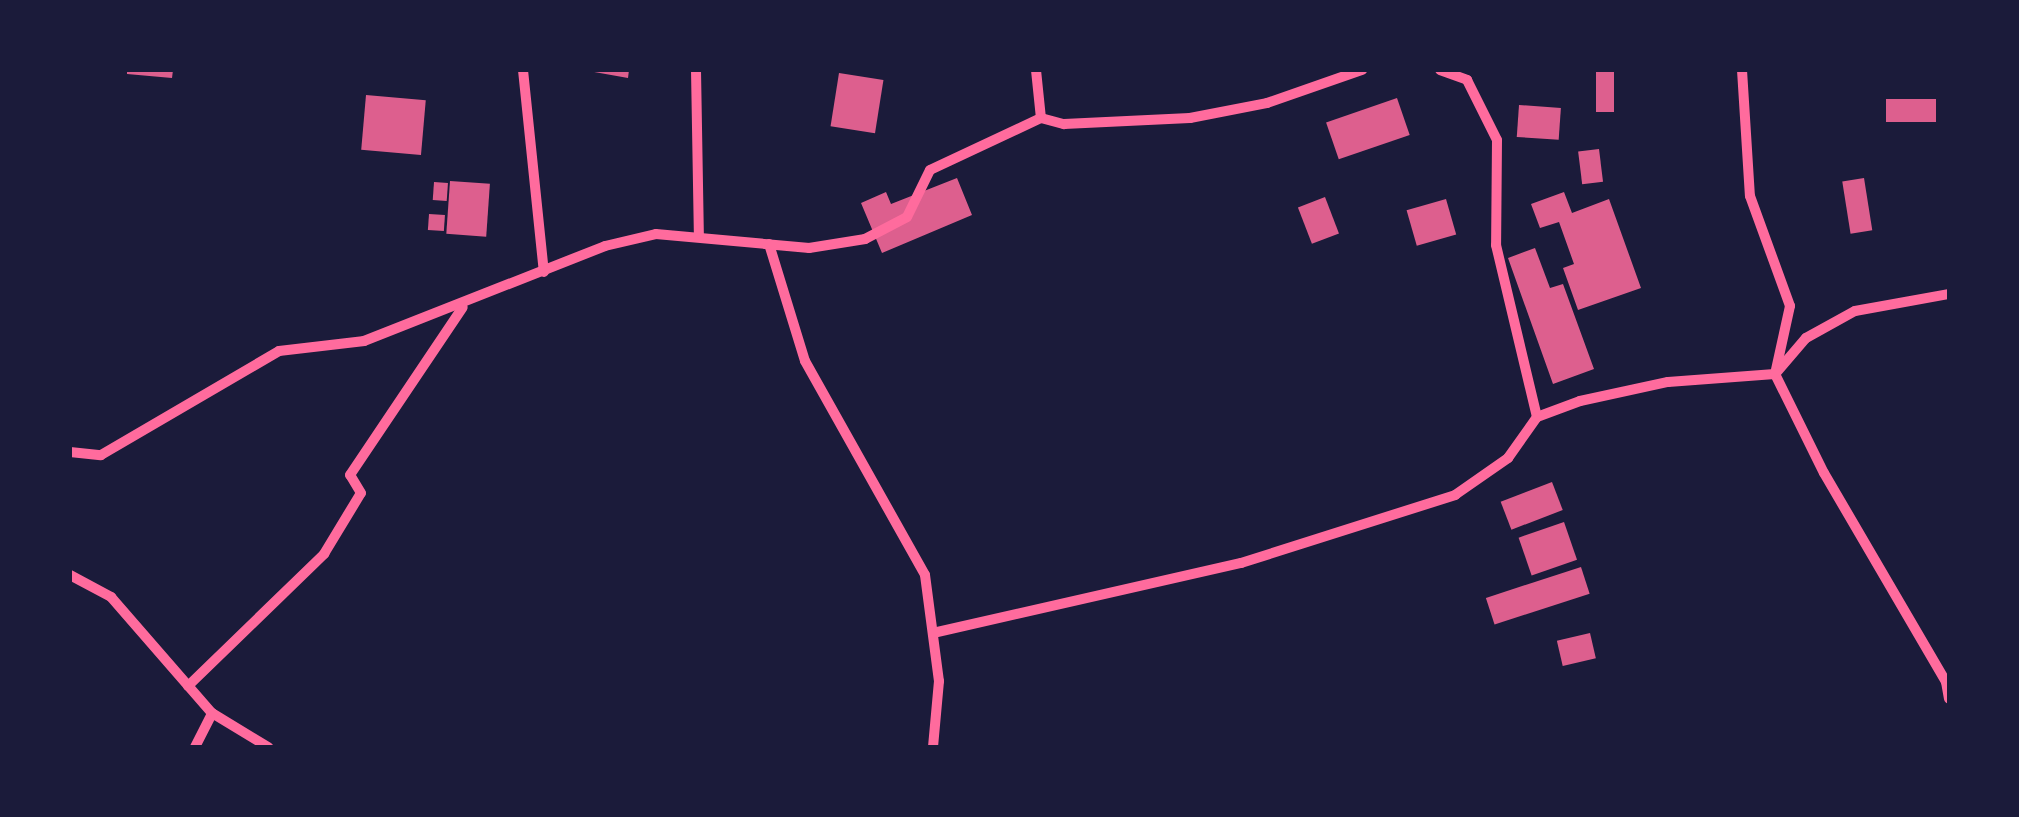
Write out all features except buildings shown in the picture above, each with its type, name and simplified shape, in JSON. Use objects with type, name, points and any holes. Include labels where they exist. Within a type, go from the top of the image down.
[{"type":"street","points":[[523,70],[544,272]]},
{"type":"street","points":[[696,70],[699,236]]},
{"type":"street","points":[[1036,70],[1041,118]]},
{"type":"street","points":[[70,452],[101,455],[279,350],[364,341],[656,234],[809,248],[865,240],[907,217],[930,170],[1041,118],[1064,124],[1190,118],[1266,104],[1362,70]]},
{"type":"street","points":[[1440,70],[1467,80],[1498,140],[1496,244],[1537,416]]},
{"type":"street","points":[[1742,70],[1750,196],[1790,306],[1775,374],[1824,473],[1946,682],[1949,699]]},
{"type":"street","points":[[769,244],[805,360],[925,575],[938,681],[933,747]]},
{"type":"street","points":[[933,634],[1241,563],[1455,495],[1508,458],[1537,416],[1668,382],[1775,374],[1806,338],[1855,311],[1949,294]]},
{"type":"street","points":[[188,686],[324,554],[361,493],[350,476],[464,305]]},
{"type":"street","points":[[70,575],[110,598],[212,714],[268,747]]},
{"type":"street","points":[[195,747],[212,714]]}]
